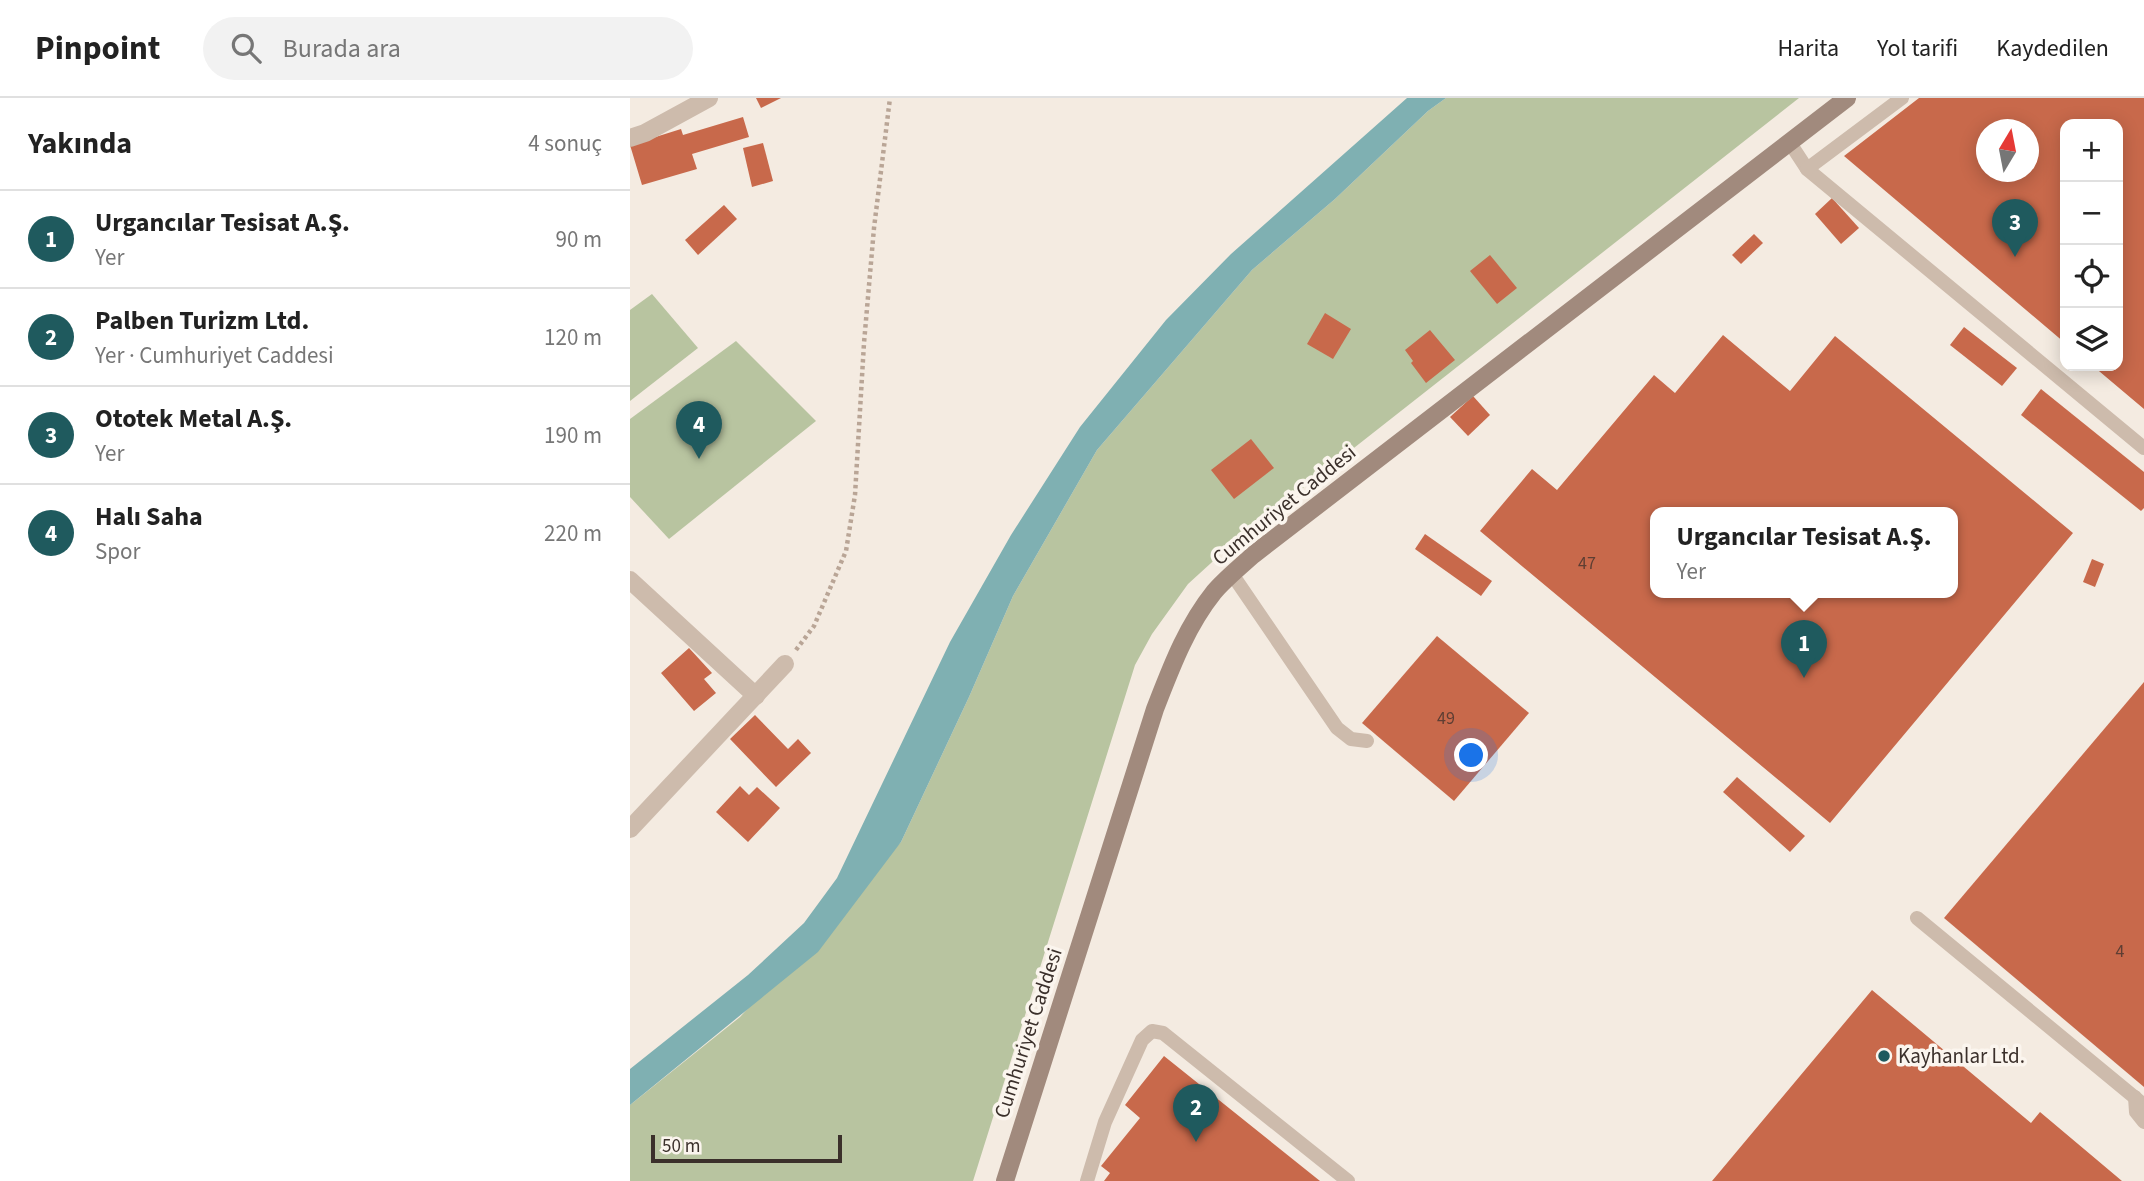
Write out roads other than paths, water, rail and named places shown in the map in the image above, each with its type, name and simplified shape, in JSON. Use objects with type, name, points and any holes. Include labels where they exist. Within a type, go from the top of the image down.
[{"type":"street","points":[[630,138],[645,133],[709,98]]},
{"type":"street","name":"Cumhuriyet Caddesi","points":[[1005,1181],[1155,709],[1175,656],[1214,591],[1253,555],[1847,98]]},
{"type":"street","points":[[630,580],[756,696]]},
{"type":"street","points":[[630,829],[785,664]]},
{"type":"lane","points":[[1807,169],[1902,98]]},
{"type":"lane","points":[[1790,143],[1807,169],[2144,448]]},
{"type":"lane","points":[[1232,575],[1337,728],[1351,739],[1367,740]]},
{"type":"lane","points":[[1917,918],[2139,1101],[2136,1112],[2144,1122]]},
{"type":"lane","points":[[1087,1181],[1105,1122],[1142,1040],[1152,1031],[1163,1033],[1348,1181]]},
{"type":"water","points":[[1407,98],[1446,98],[1428,111],[1335,199],[1252,270],[1097,450],[1013,596],[901,842],[818,952],[630,1105],[630,1069],[748,975],[804,923],[837,878],[950,642],[1011,535],[1080,427],[1166,320],[1231,254]]},
{"type":"place","name":"Ototek Metal A.Ş.","points":[[2015,257]]},
{"type":"place","name":"Halı Saha","points":[[699,459]]},
{"type":"place","name":"Urgancılar Tesisat A.Ş.","points":[[1804,678]]},
{"type":"place","name":"Kayhanlar Ltd.","points":[[1884,1056]]},
{"type":"place","name":"Palben Turizm Ltd.","points":[[1196,1142]]}]
